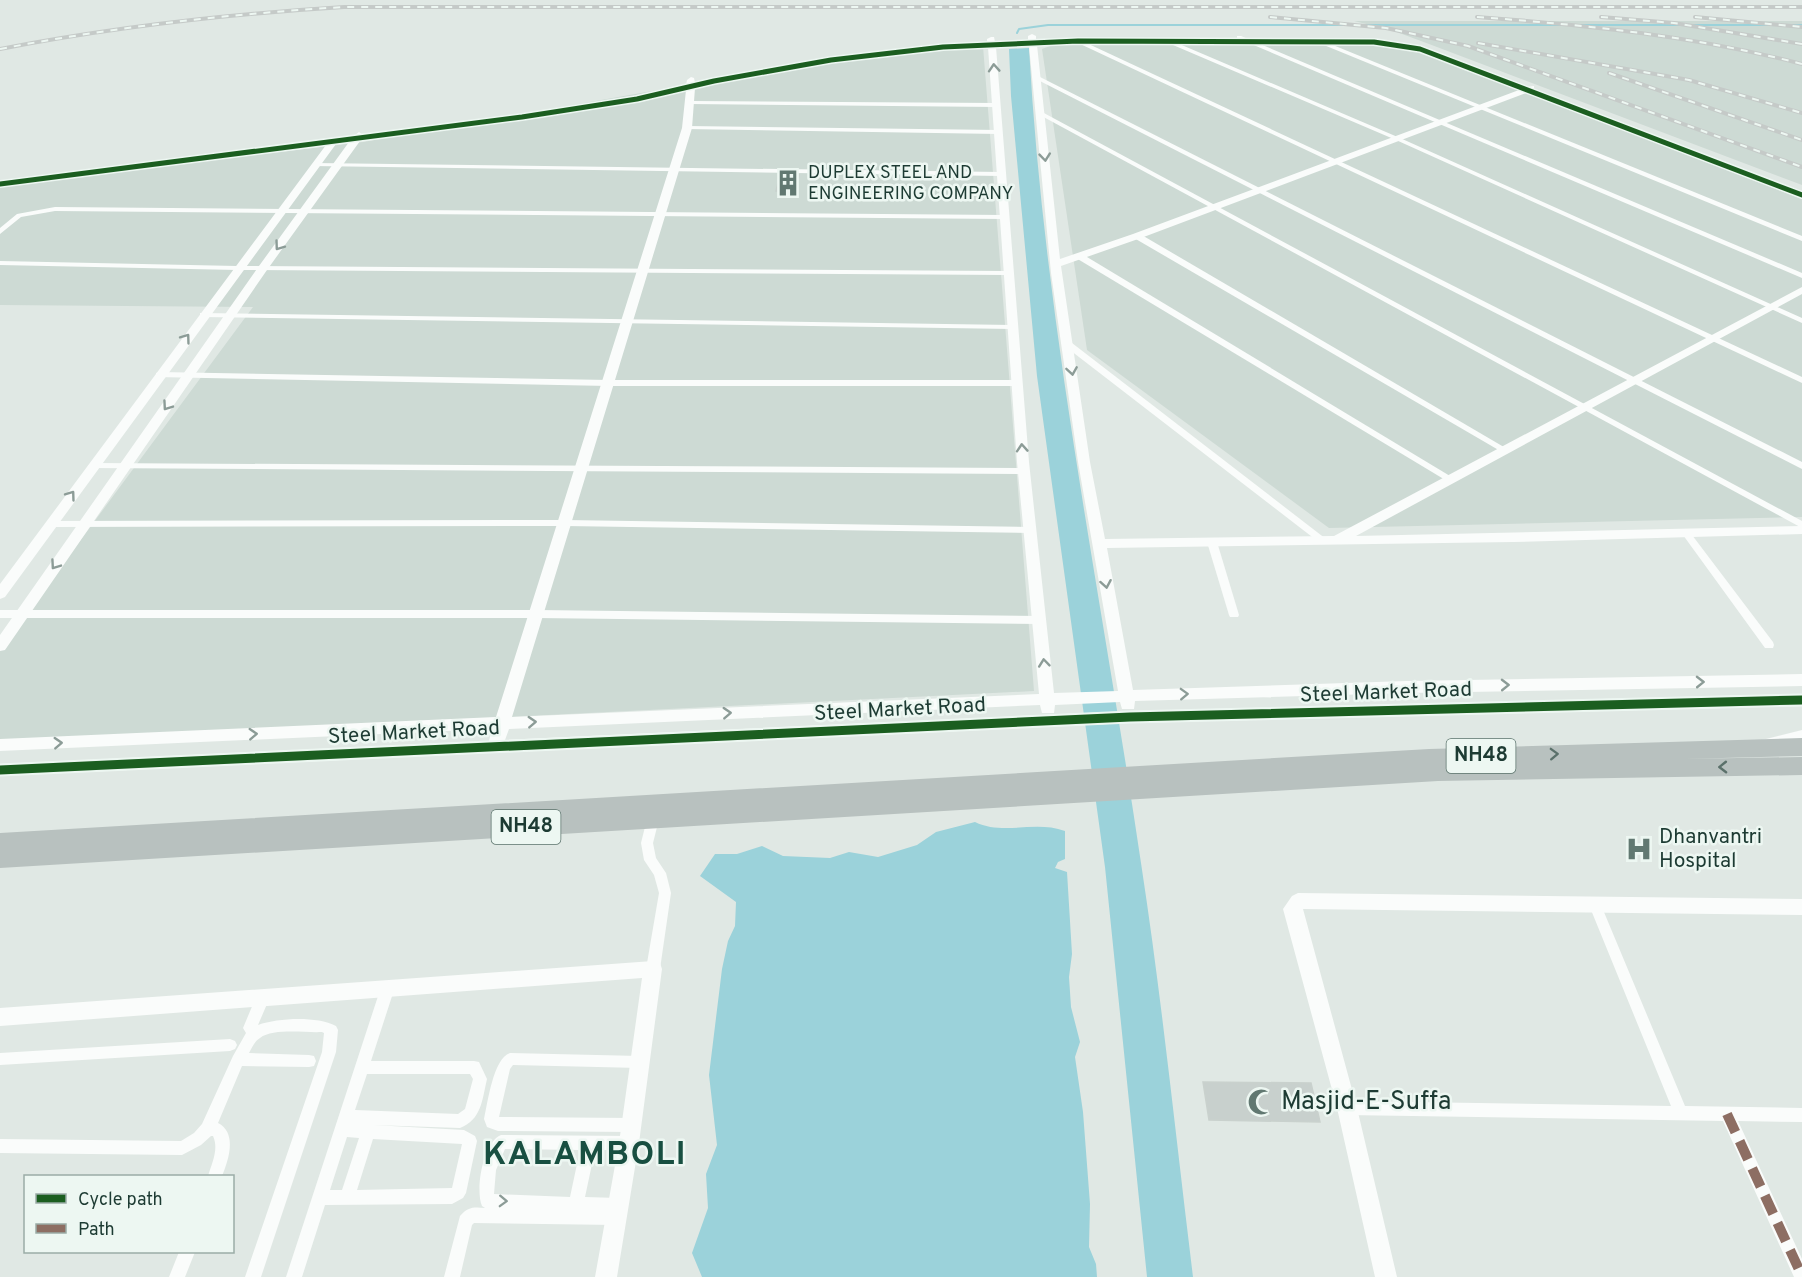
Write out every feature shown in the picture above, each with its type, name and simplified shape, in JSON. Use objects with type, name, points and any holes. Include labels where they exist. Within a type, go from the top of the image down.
[{"type":"highway","name":"NH48","points":[[0,843],[1161,781],[1438,772],[1760,757],[1802,747]]},
{"type":"highway","name":"NH48","points":[[1760,757],[1802,766]]},
{"type":"highway","name":"NH48","points":[[0,858],[653,819],[1050,788]]},
{"type":"street","points":[[0,177],[592,107],[691,84],[853,56],[993,41],[1370,36],[1404,39],[1439,48],[1802,185]]},
{"type":"street","points":[[1239,37],[1802,276]]},
{"type":"street","points":[[1028,39],[1404,45],[1528,89],[1802,195]]},
{"type":"street","points":[[1028,39],[1036,77],[1055,264],[1069,345],[1084,462],[1130,717]]},
{"type":"street","points":[[993,41],[1016,383],[1049,721]]},
{"type":"street","points":[[1078,41],[1802,380]]},
{"type":"street","points":[[1168,41],[1398,139],[1802,321]]},
{"type":"street","points":[[1321,42],[1802,239]]},
{"type":"street","points":[[1036,77],[1802,466]]},
{"type":"street","points":[[495,747],[687,128],[691,84]]},
{"type":"street","points":[[1055,264],[1213,208],[1539,85]]},
{"type":"street","points":[[691,103],[997,105]]},
{"type":"street","points":[[1040,113],[1802,525]]},
{"type":"street","points":[[687,128],[999,132]]},
{"type":"street","points":[[0,646],[263,268],[359,135]]},
{"type":"street","points":[[0,594],[237,268],[335,138]]},
{"type":"street","points":[[0,184],[335,138]]},
{"type":"street","points":[[315,165],[1001,174]]},
{"type":"street","points":[[0,232],[20,215],[48,210],[1004,217]]},
{"type":"street","points":[[1137,236],[1505,450]]},
{"type":"street","points":[[1079,256],[1450,479]]},
{"type":"street","points":[[0,263],[237,268],[1008,273]]},
{"type":"street","points":[[1329,541],[1505,450],[1802,290]]},
{"type":"street","points":[[203,315],[1012,327]]},
{"type":"street","points":[[1069,345],[1329,541]]},
{"type":"street","points":[[159,375],[609,383],[1016,383]]},
{"type":"street","points":[[93,466],[1024,471]]},
{"type":"street","points":[[50,524],[565,523],[1030,530]]},
{"type":"street","points":[[1098,544],[1802,530]]},
{"type":"street","points":[[1686,533],[1769,645]]},
{"type":"street","points":[[1212,542],[1234,615]]},
{"type":"street","points":[[0,614],[537,614],[1040,620]]},
{"type":"street","name":"Steel Market Road","points":[[0,745],[1126,696],[1407,687],[1801,682]]},
{"type":"street","name":"Steel Market Road","points":[[0,771],[1130,717],[1802,700]]},
{"type":"street","points":[[1760,757],[1802,735]]},
{"type":"street","points":[[1760,757],[1802,772]]},
{"type":"street","points":[[606,1277],[630,1134],[665,893],[660,873],[650,860],[647,843],[653,819]]},
{"type":"street","points":[[1386,1277],[1347,1108],[1292,909],[1294,904],[1298,901],[1802,907]]},
{"type":"street","points":[[1595,905],[1681,1113]]},
{"type":"street","points":[[0,1017],[653,969]]},
{"type":"street","points":[[294,1277],[388,987]]},
{"type":"street","points":[[250,1028],[263,997]]},
{"type":"street","points":[[0,1146],[182,1148],[196,1141],[208,1129],[245,1045],[255,1032],[267,1028],[323,1026],[331,1030],[328,1052],[253,1277]]},
{"type":"street","points":[[0,1059],[230,1045]]},
{"type":"street","points":[[239,1059],[309,1061]]},
{"type":"street","points":[[630,1134],[498,1124],[492,1122],[491,1119],[504,1066],[510,1059],[640,1062]]},
{"type":"street","points":[[344,1123],[460,1121],[471,1113],[480,1079],[474,1067],[362,1068]]},
{"type":"street","points":[[1347,1108],[1802,1115]]},
{"type":"street","points":[[1727,1114],[1802,1276]]},
{"type":"street","points":[[320,1198],[452,1197],[458,1193],[470,1141],[464,1137],[368,1132],[344,1123]]},
{"type":"street","points":[[208,1129],[217,1129],[223,1137],[224,1151],[215,1175]]},
{"type":"street","points":[[347,1198],[368,1132]]},
{"type":"street","points":[[617,1212],[576,1204],[487,1201],[485,1191],[495,1150],[501,1142],[589,1143],[630,1134]]},
{"type":"street","points":[[576,1204],[589,1143]]},
{"type":"street","points":[[452,1277],[465,1221],[471,1215],[617,1212]]},
{"type":"street","points":[[177,1277],[186,1253]]},
{"type":"shaded area","points":[[1354,21],[1802,21],[1802,185],[1394,31]]},
{"type":"shaded area","points":[[1058,43],[1383,46],[1414,50],[1802,199],[1802,517],[1329,528],[1087,350],[1042,49]]},
{"type":"shaded area","points":[[983,46],[1034,691],[0,742],[0,649],[253,307],[0,305],[0,185],[363,142],[771,70],[898,52]]},
{"type":"water","points":[[1029,48],[1036,151],[1060,355],[1149,914],[1193,1277],[1147,1277],[1105,867],[1037,376],[1011,96],[1009,49]]},
{"type":"water","points":[[975,822],[997,828],[1042,827],[1065,831],[1065,859],[1058,862],[1055,868],[1067,872],[1072,954],[1069,977],[1071,1007],[1080,1042],[1075,1057],[1083,1112],[1090,1204],[1089,1247],[1096,1264],[1097,1277],[702,1277],[692,1253],[708,1208],[706,1174],[717,1145],[709,1075],[722,969],[728,941],[735,926],[736,902],[700,876],[715,854],[737,854],[762,846],[783,856],[830,858],[849,852],[878,857],[917,845],[936,832]]},
{"type":"building","name":"DUPLEX STEEL AND ENGINEERING COMPANY","points":[[780,175],[799,175],[796,192],[776,191]]},
{"type":"building","name":"Masjid-E-Suffa","points":[[1203,1082],[1311,1083],[1320,1122],[1209,1120]]},
{"type":"waterway","points":[[1017,33],[1019,29],[1048,25],[1802,25]]},
{"type":"railway","points":[[0,49],[171,22],[344,7],[1802,7]]},
{"type":"railway","points":[[1270,17],[1386,28],[1468,46],[1802,167]]},
{"type":"railway","points":[[1477,17],[1641,33],[1722,46],[1802,64]]},
{"type":"railway","points":[[1601,17],[1674,23],[1802,44]]},
{"type":"railway","points":[[1695,17],[1802,27]]},
{"type":"railway","points":[[1478,43],[1689,80],[1802,113]]},
{"type":"railway","points":[[1609,73],[1802,140]]},
{"type":"marked path","points":[[1727,1114],[1802,1276]]},
{"type":"cycle path","points":[[0,184],[522,117],[637,99],[714,81],[831,60],[943,47],[1078,41],[1374,42],[1420,49],[1802,195]]},
{"type":"cycle path","points":[[0,770],[1130,717],[1802,700]]},
{"type":"place","name":"DUPLEX STEEL AND ENGINEERING COMPANY","points":[[788,183]]},
{"type":"place","name":"Dhanvantri Hospital","points":[[1639,849]]},
{"type":"place","name":"Masjid-E-Suffa","points":[[1261,1102]]},
{"type":"district","name":"KALAMBOLI","points":[[585,1156]]}]
